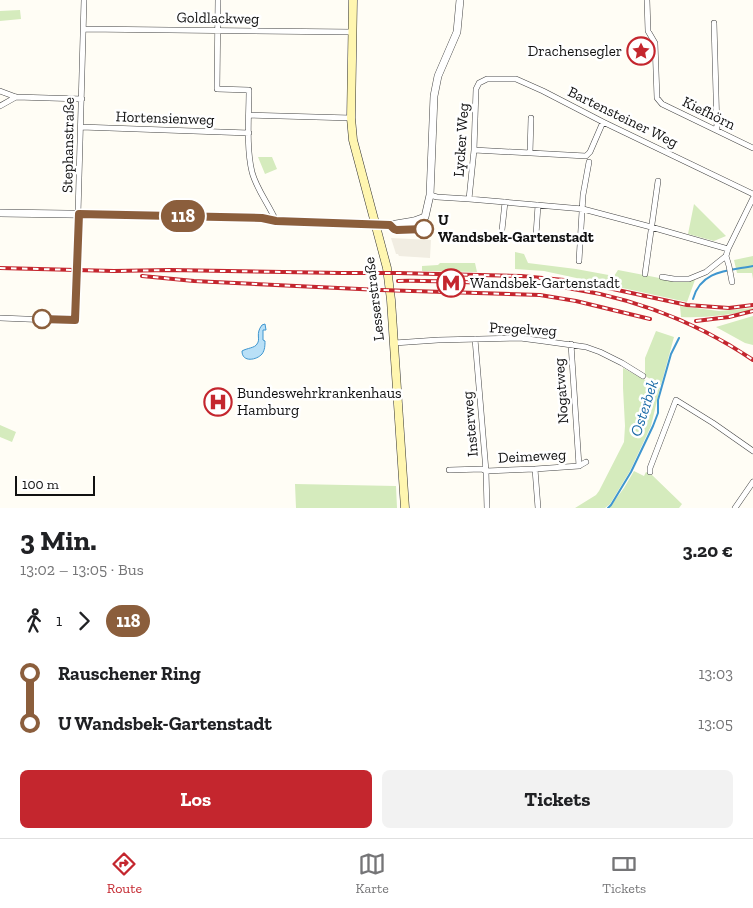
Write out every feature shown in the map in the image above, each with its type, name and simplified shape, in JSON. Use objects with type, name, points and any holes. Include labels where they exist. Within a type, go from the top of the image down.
[{"type":"main road","name":"Lesserstraße","points":[[353,0],[351,118],[353,140],[387,268],[391,300],[404,508]]},
{"type":"street","name":"Stephanstraße","points":[[0,318],[75,320],[84,0]]},
{"type":"street","points":[[218,0],[217,89],[249,90],[249,148],[252,172],[257,186],[276,221]]},
{"type":"street","points":[[0,213],[262,218],[276,221],[390,225],[425,217],[430,196],[434,96],[438,76],[457,32],[460,0]]},
{"type":"street","name":"Kiefhörn","points":[[647,0],[648,31],[655,43],[657,98],[662,104],[753,148]]},
{"type":"street","points":[[714,23],[717,130]]},
{"type":"street","name":"Goldlackweg","points":[[84,29],[353,32]]},
{"type":"street","name":"Bartensteiner Weg","points":[[479,83],[487,80],[516,79],[753,196]]},
{"type":"street","name":"Lycker Weg","points":[[469,199],[474,150],[476,89],[479,83]]},
{"type":"street","points":[[0,91],[16,97],[82,99]]},
{"type":"street","points":[[0,106],[16,97]]},
{"type":"street","points":[[248,115],[351,118]]},
{"type":"street","points":[[530,153],[531,118]]},
{"type":"street","points":[[474,150],[586,156],[590,152],[603,122]]},
{"type":"street","name":"Hortensienweg","points":[[81,128],[249,133]]},
{"type":"street","points":[[579,261],[583,195],[589,162]]},
{"type":"street","points":[[645,274],[658,181]]},
{"type":"street","points":[[430,196],[583,209],[728,250]]},
{"type":"street","points":[[662,277],[689,279],[706,272],[726,256],[753,196]]},
{"type":"street","points":[[502,230],[505,202]]},
{"type":"street","points":[[536,235],[538,205]]},
{"type":"street","points":[[726,256],[732,282]]},
{"type":"street","name":"Pregelweg","points":[[394,343],[520,338],[571,344],[600,352],[643,376]]},
{"type":"street","name":"Insterweg","points":[[475,339],[486,471],[487,508]]},
{"type":"street","name":"Nogatweg","points":[[571,344],[579,466]]},
{"type":"street","points":[[650,472],[676,400],[753,451]]},
{"type":"street","name":"Deimeweg","points":[[449,470],[482,468],[486,471],[536,469],[579,466],[586,462]]},
{"type":"street","points":[[536,469],[538,508]]},
{"type":"street","points":[[735,508],[753,482]]},
{"type":"green space","points":[[20,10],[21,19],[0,21],[0,11]]},
{"type":"green space","points":[[258,157],[272,157],[277,169],[265,174]]},
{"type":"green space","points":[[694,204],[726,236],[714,241],[688,234]]},
{"type":"green space","points":[[515,252],[524,254],[528,263],[614,276],[618,270],[675,281],[695,280],[687,302],[544,271],[515,269]]},
{"type":"green space","points":[[753,256],[753,279],[752,273],[737,273],[734,260]]},
{"type":"green space","points":[[440,263],[475,263],[477,272],[422,271],[422,266],[438,265]]},
{"type":"green space","points":[[680,306],[719,311],[753,308],[753,310],[717,316],[681,317]]},
{"type":"green space","points":[[753,316],[753,345],[745,343],[716,327]]},
{"type":"green space","points":[[656,331],[674,337],[661,385],[645,376],[645,358]]},
{"type":"green space","points":[[623,368],[660,388],[651,426],[630,471],[610,504],[605,508],[575,508],[596,495],[599,491],[624,442]]},
{"type":"green space","points":[[0,425],[16,432],[12,442],[0,437]]},
{"type":"green space","points":[[634,471],[644,476],[646,472],[652,475],[682,504],[679,508],[609,508]]},
{"type":"green space","points":[[295,484],[396,486],[397,508],[296,508]]},
{"type":"shaded area","points":[[391,238],[431,240],[430,258],[399,256],[396,254]]},
{"type":"water","points":[[265,324],[266,330],[263,330],[263,340],[265,341],[265,348],[263,352],[260,356],[247,359],[242,351],[256,345],[260,328]]},
{"type":"waterway","name":"Osterbek","points":[[693,299],[702,282],[709,277],[725,271],[753,266]]},
{"type":"waterway","name":"Osterbek","points":[[608,508],[631,472],[653,426],[658,413],[658,400],[671,354],[679,338]]},
{"type":"railway","points":[[0,268],[521,276],[564,280],[599,286],[687,305],[729,308],[753,305]]},
{"type":"railway","points":[[142,276],[194,281],[380,290],[540,295],[576,301],[650,319]]},
{"type":"railway","points":[[398,281],[533,284],[599,294],[653,309],[679,320],[705,332],[753,360]]},
{"type":"railway","points":[[696,321],[729,317],[753,311]]},
{"type":"bus line","name":"118","points":[[42,319],[75,320],[79,214],[262,218],[276,221],[390,225],[397,230],[424,229]]},
{"type":"place","name":"Drachensegler","points":[[641,51]]},
{"type":"place","name":"U Wandsbek-Gartenstadt","points":[[424,229]]},
{"type":"place","name":"Wandsbek-Gartenstadt","points":[[451,283]]},
{"type":"place","name":"Bundeswehrkrankenhaus Hamburg","points":[[218,402]]}]
